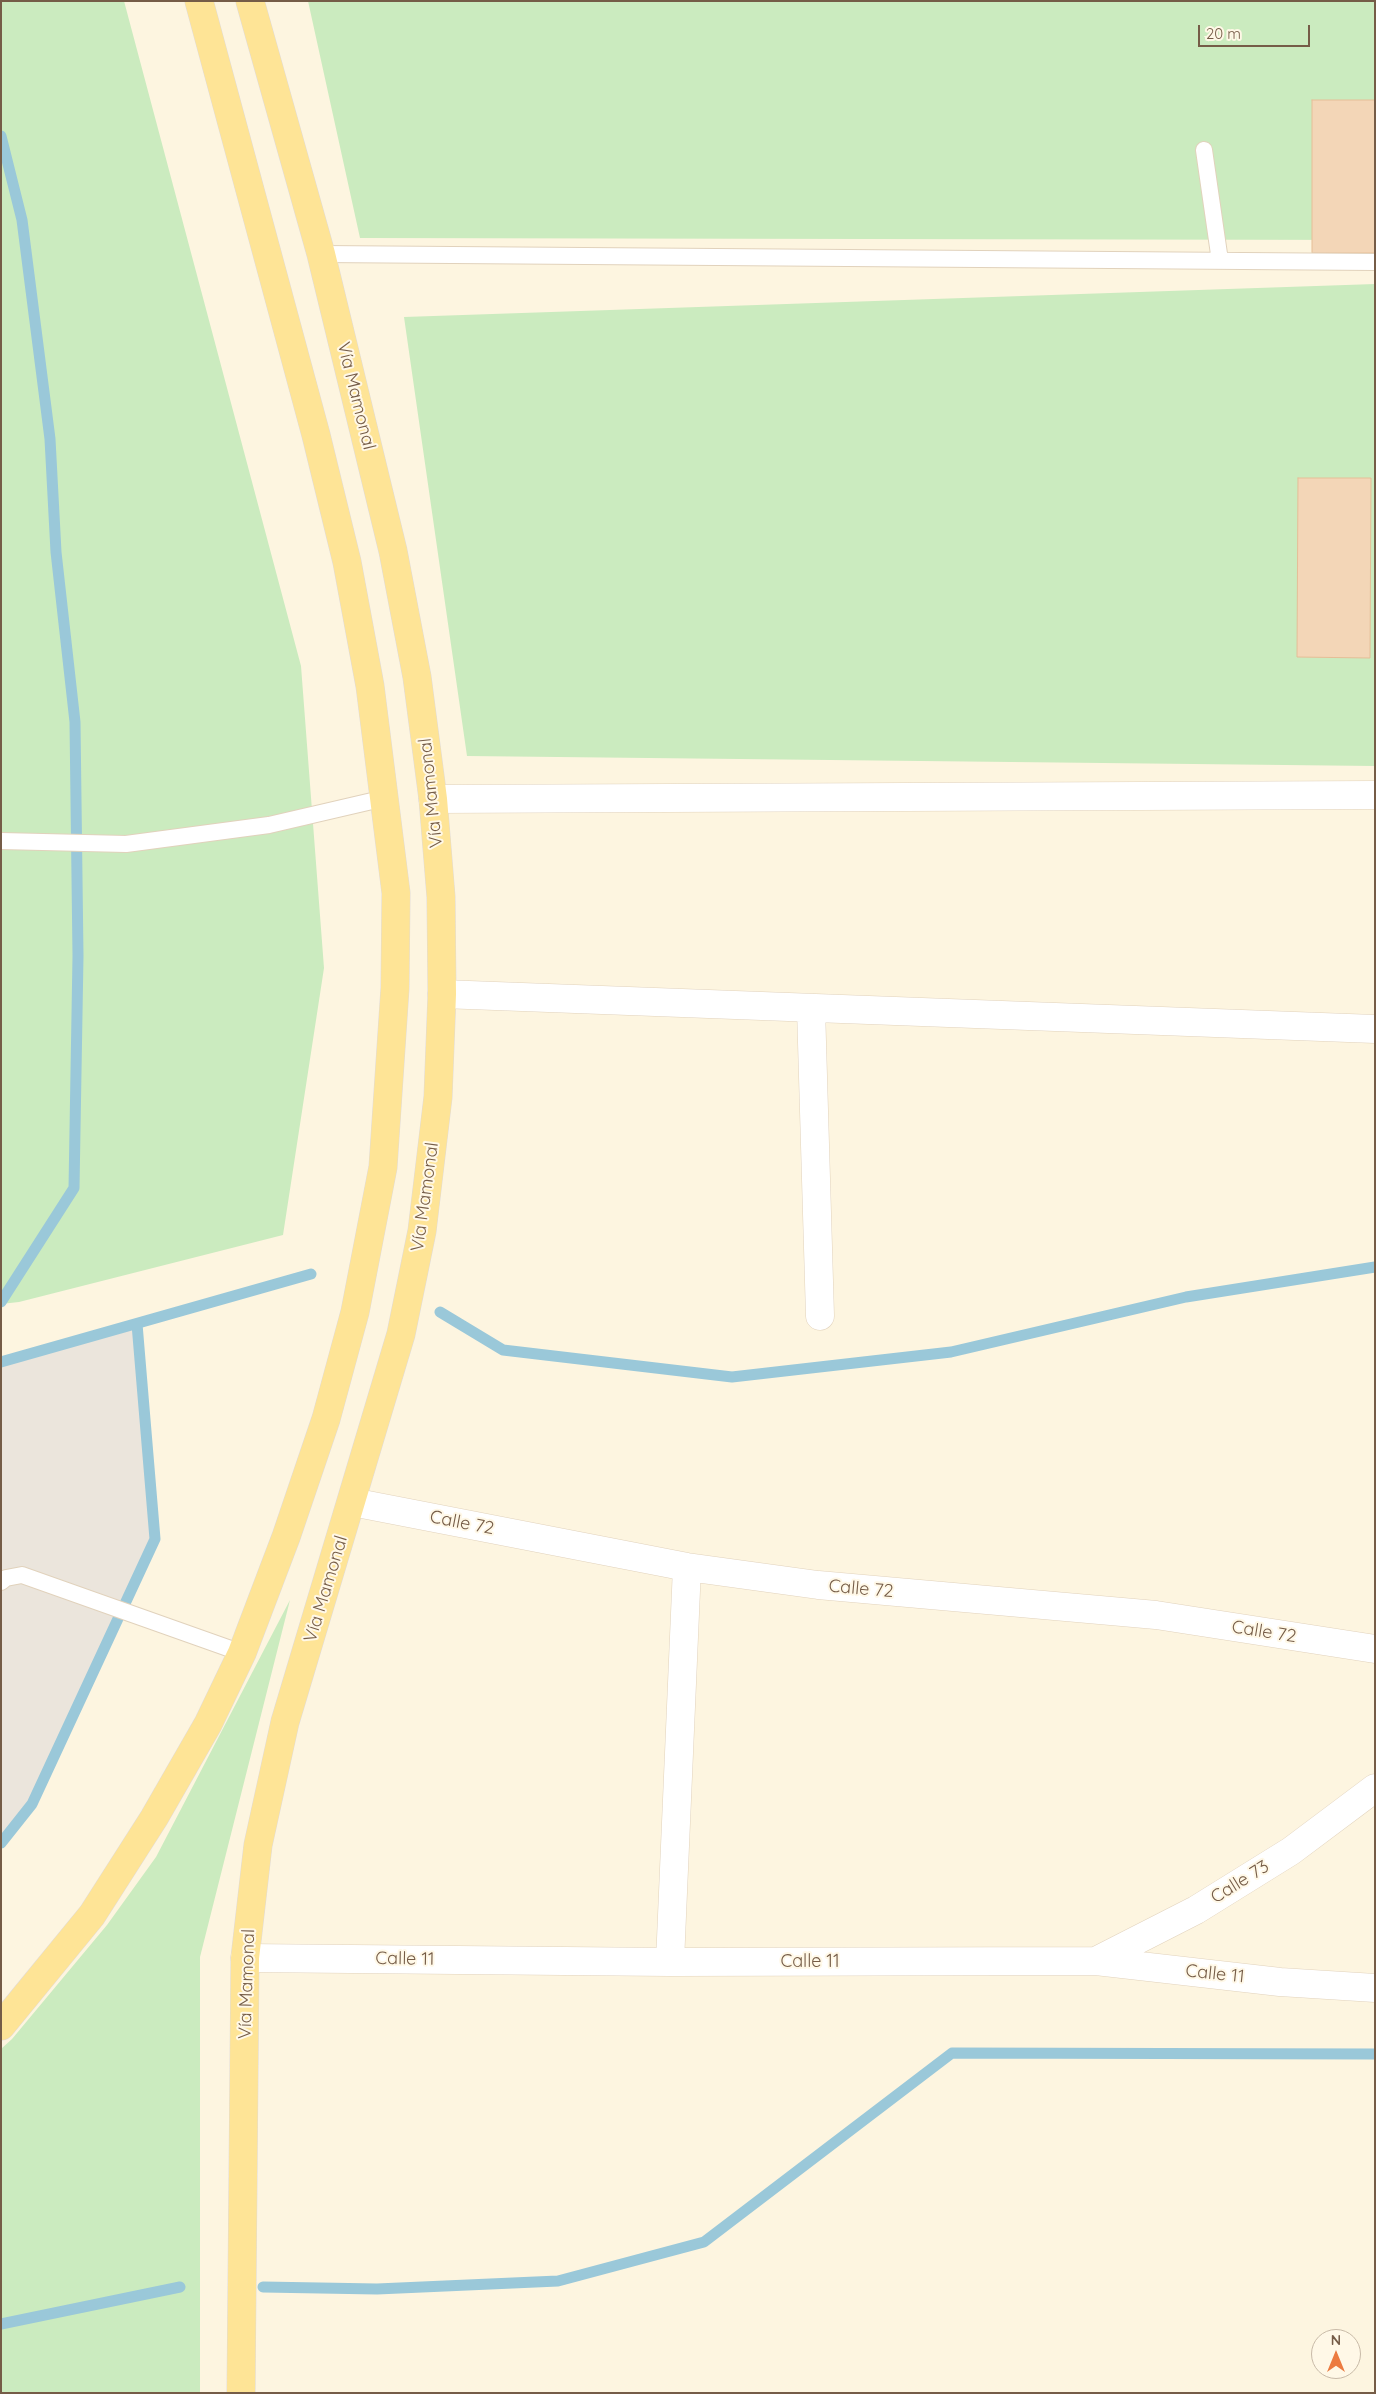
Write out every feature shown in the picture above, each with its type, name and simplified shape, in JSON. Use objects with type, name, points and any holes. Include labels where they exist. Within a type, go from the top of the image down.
[{"type":"main road","points":[[1,2026],[92,1915],[208,1724],[242,1653],[286,1537],[326,1420],[355,1312],[383,1167],[395,988],[396,893],[370,686],[347,562],[316,435],[199,1]]},
{"type":"main road","name":"Vía Mamonal","points":[[241,2393],[245,1958],[258,1845],[285,1722],[401,1334],[422,1231],[438,1097],[442,994],[441,896],[433,799],[417,677],[393,551],[321,254],[250,1]]},
{"type":"street","points":[[433,799],[1375,794]]},
{"type":"street","points":[[442,994],[1375,1029]]},
{"type":"street","points":[[811,1008],[820,1316]]},
{"type":"street","name":"Calle 72","points":[[352,1502],[687,1567],[827,1586],[1156,1615],[1375,1649]]},
{"type":"street","points":[[670,1962],[687,1567]]},
{"type":"street","name":"Calle 73","points":[[1096,1961],[1196,1910],[1291,1851],[1375,1788]]},
{"type":"street","name":"Calle 11","points":[[245,1958],[670,1962],[1096,1961],[1280,1982],[1375,1988]]},
{"type":"lane","points":[[1204,150],[1220,261]]},
{"type":"lane","points":[[321,254],[1375,262]]},
{"type":"lane","points":[[4,841],[126,844],[269,826],[385,798]]},
{"type":"lane","points":[[1,1582],[6,1578],[22,1575],[242,1653]]},
{"type":"shaded area","points":[[137,1324],[155,1539],[32,1804],[1,1843],[1,1362]]},
{"type":"green space","points":[[1,1],[124,1],[301,666],[324,968],[283,1235],[19,1302],[1,1304]]},
{"type":"green space","points":[[308,1],[1375,1],[1375,240],[360,238]]},
{"type":"green space","points":[[1375,284],[1375,766],[467,756],[404,317]]},
{"type":"green space","points":[[290,1600],[200,1957],[200,2393],[1,2393],[1,2049],[12,2039],[107,1925],[156,1857]]},
{"type":"building","points":[[1312,100],[1375,100],[1375,253],[1312,253]]},
{"type":"building","points":[[1298,478],[1371,478],[1370,658],[1297,657]]},
{"type":"waterway","points":[[1,136],[22,220],[50,439],[56,552],[75,722],[78,956],[74,1188],[1,1302]]},
{"type":"waterway","points":[[440,1312],[503,1350],[732,1377],[951,1352],[1186,1297],[1375,1267]]},
{"type":"waterway","points":[[1,1362],[311,1274]]},
{"type":"waterway","points":[[1,1843],[32,1804],[155,1539],[137,1324]]},
{"type":"waterway","points":[[263,2287],[377,2289],[558,2281],[704,2242],[952,2053],[1375,2054]]},
{"type":"waterway","points":[[1,2324],[180,2287]]}]
